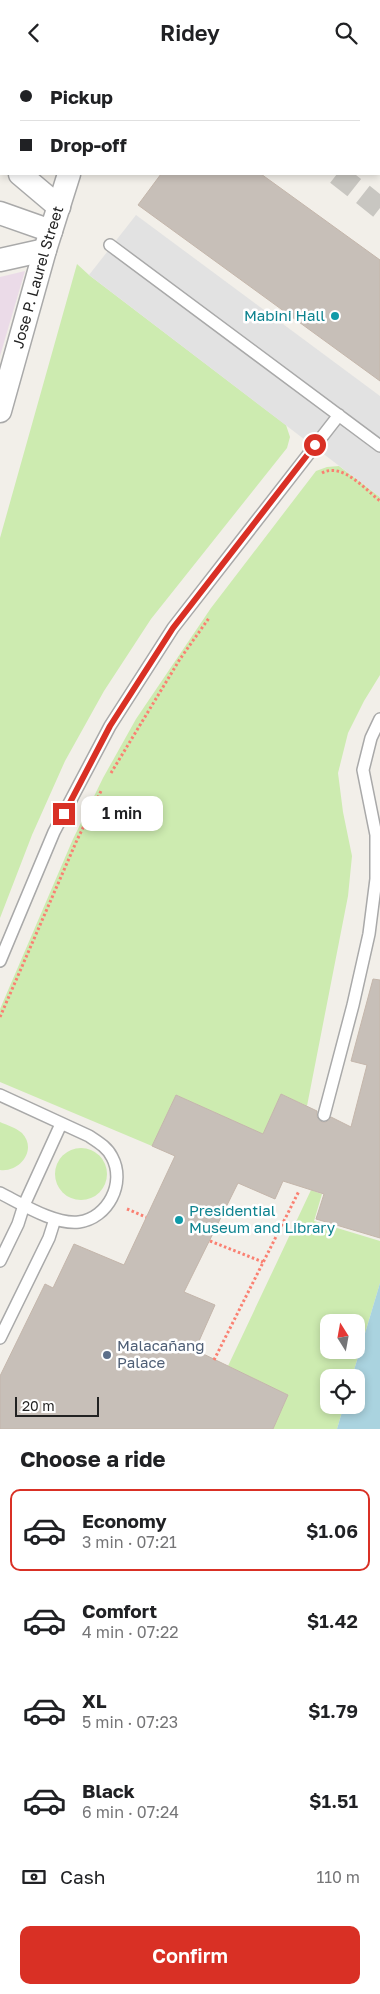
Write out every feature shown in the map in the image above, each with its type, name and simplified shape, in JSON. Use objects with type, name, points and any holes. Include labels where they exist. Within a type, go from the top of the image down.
[{"type":"street","points":[[21,175],[59,207]]},
{"type":"street","name":"Jose P. Laurel Street","points":[[0,411],[48,240],[69,175]]},
{"type":"street","points":[[0,213],[48,240]]},
{"type":"street","points":[[0,260],[48,240]]},
{"type":"lane","points":[[110,245],[380,446]]},
{"type":"lane","points":[[0,961],[54,832],[110,726],[173,628],[339,415]]},
{"type":"lane","points":[[324,1115],[353,1005],[374,936],[376,835],[363,770],[370,738],[380,719]]},
{"type":"lane","points":[[0,1095],[89,1136],[102,1144],[112,1157],[116,1171],[116,1186],[111,1201],[92,1217],[80,1222],[67,1222],[55,1219],[0,1193]]},
{"type":"lane","points":[[0,1261],[61,1124]]},
{"type":"lane","points":[[0,1338],[49,1238],[55,1219]]},
{"type":"path","points":[[316,477],[324,471],[340,471],[380,501]]},
{"type":"path","points":[[107,779],[145,714],[211,615]]},
{"type":"path","points":[[0,1017],[102,788]]},
{"type":"path","points":[[214,1360],[299,1191]]},
{"type":"path","points":[[130,1211],[146,1217]]},
{"type":"path","points":[[210,1241],[262,1262]]},
{"type":"shaded area","points":[[136,215],[380,396],[380,497],[89,275]]},
{"type":"shaded area","points":[[25,271],[0,356],[0,277]]},
{"type":"green space","points":[[77,264],[286,425],[290,437],[287,448],[151,619],[104,691],[65,761],[32,835],[0,918],[0,538]]},
{"type":"green space","points":[[339,466],[380,497],[380,675],[348,733],[338,773],[343,812],[352,856],[348,896],[307,1106],[281,1094],[263,1134],[176,1095],[152,1146],[0,1082],[0,1009],[73,839],[103,778],[136,719],[211,608],[316,471],[327,467]]},
{"type":"green space","points":[[0,1122],[22,1133],[28,1146],[27,1153],[20,1164],[7,1170],[0,1170]]},
{"type":"green space","points":[[81,1148],[91,1150],[99,1156],[105,1164],[107,1174],[105,1184],[99,1192],[91,1198],[81,1200],[71,1198],[63,1192],[57,1184],[55,1174],[57,1164],[63,1156],[71,1150]]},
{"type":"green space","points":[[311,1190],[322,1194],[314,1221],[380,1241],[380,1283],[365,1333],[365,1314],[320,1314],[320,1359],[357,1359],[354,1369],[320,1369],[320,1414],[341,1414],[337,1429],[273,1429],[288,1395],[228,1366]]},
{"type":"water","points":[[380,1283],[380,1429],[337,1429],[341,1414],[365,1414],[365,1369],[354,1369],[357,1359],[365,1359],[365,1333]]},
{"type":"building","name":"Mabini Hall","points":[[160,175],[262,175],[380,260],[380,381],[138,205]]},
{"type":"building","points":[[373,979],[380,980],[380,1238],[316,1219],[324,1194],[283,1181],[275,1199],[238,1183],[184,1292],[215,1305],[195,1350],[288,1395],[273,1429],[0,1429],[0,1376],[45,1284],[53,1288],[74,1244],[124,1265],[175,1156],[152,1146],[176,1095],[263,1134],[281,1094],[317,1111],[317,1117],[322,1122],[326,1122],[331,1117],[351,1127],[367,1065],[351,1061]]},
{"type":"tunnel","points":[[338,175],[380,208]]},
{"type":"place","name":"Mabini Hall","points":[[335,316]]},
{"type":"place","name":"Presidential Museum and Library","points":[[179,1220]]},
{"type":"place","name":"Malacañang Palace","points":[[107,1355]]},
{"type":"route","points":[[64,814],[110,726],[173,628],[315,445]]}]
